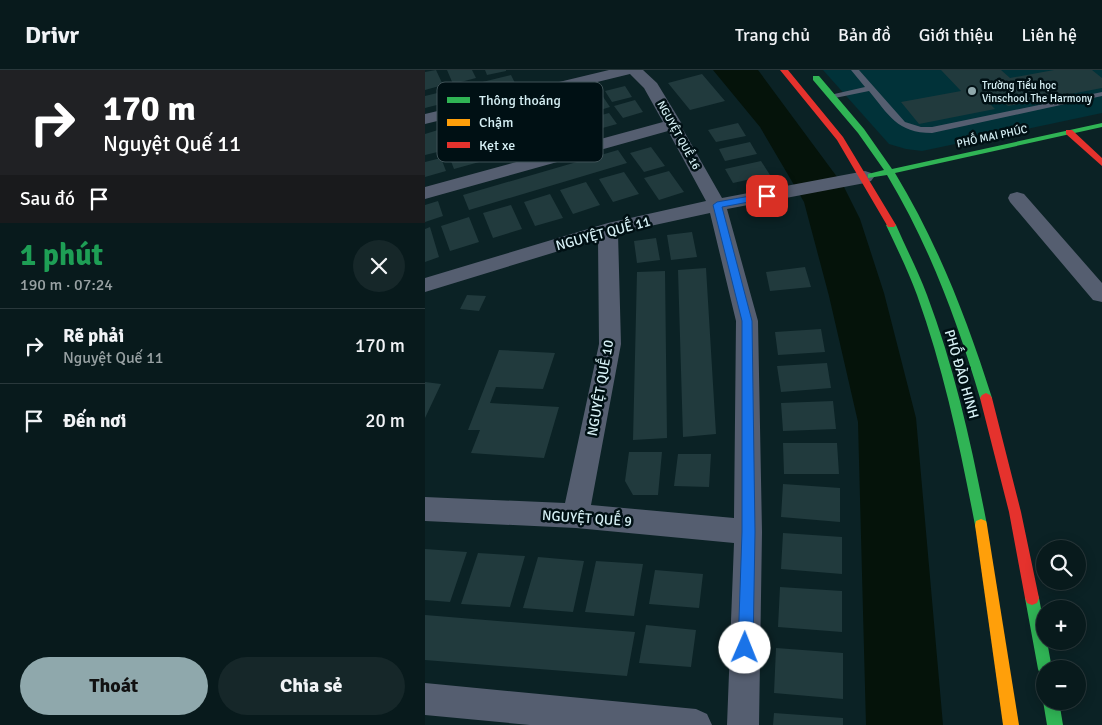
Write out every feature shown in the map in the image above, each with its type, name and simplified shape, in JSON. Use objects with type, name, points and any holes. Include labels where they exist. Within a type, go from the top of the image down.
[{"type":"street","points":[[578,82],[628,70]]},
{"type":"street","name":"NGUYỆT QUẾ 16","points":[[634,70],[651,86],[674,124],[717,205],[747,321],[748,532],[743,725]]},
{"type":"street","name":"PHỐ ĐÀO HINH","points":[[784,70],[821,111],[858,179],[885,214],[910,268],[933,327],[950,382],[981,520],[1011,725]]},
{"type":"street","name":"PHỐ ĐÀO HINH","points":[[807,70],[833,96],[856,126],[911,210],[937,262],[972,349],[993,419],[1017,512],[1043,660]]},
{"type":"street","points":[[603,144],[674,124]]},
{"type":"street","name":"PHỐ MAI PHÚC","points":[[858,179],[1102,125]]},
{"type":"street","points":[[1069,132],[1102,163]]},
{"type":"street","points":[[425,193],[537,162]]},
{"type":"street","name":"NGUYỆT QUẾ 11","points":[[425,285],[608,229],[717,205],[858,179]]},
{"type":"street","points":[[1017,198],[1101,296]]},
{"type":"street","name":"NGUYỆT QUẾ 10","points":[[576,516],[610,344],[608,229]]},
{"type":"street","name":"NGUYỆT QUẾ 9","points":[[425,509],[576,516],[748,532]]},
{"type":"street","points":[[425,699],[695,725]]},
{"type":"street","points":[[1052,710],[1055,725]]},
{"type":"lane","points":[[855,70],[902,124],[920,130],[932,130],[1102,94]]},
{"type":"lane","points":[[833,96],[870,88]]},
{"type":"shaded area","points":[[713,70],[758,70],[843,185],[860,219],[884,293],[916,418],[943,725],[866,725],[858,422],[829,296],[804,202],[760,127]]},
{"type":"shaded area","name":"Trường Tiểu học Vinschool The Harmony","points":[[823,70],[1102,70],[1102,113],[922,151],[906,149],[889,144]]},
{"type":"building","points":[[436,70],[442,82],[437,82],[437,87],[425,90],[425,72]]},
{"type":"building","points":[[447,70],[472,70],[476,78],[461,82],[452,82]]},
{"type":"building","points":[[485,70],[506,70],[506,71],[487,75]]},
{"type":"building","points":[[941,70],[1001,70],[1010,78],[1054,70],[1092,70],[1102,78],[1102,88],[1008,106],[1000,98],[987,101],[995,109],[919,124],[901,102],[961,91]]},
{"type":"building","points":[[702,74],[725,101],[690,110],[668,83]]},
{"type":"building","points":[[511,75],[514,82],[482,82]]},
{"type":"building","points":[[625,86],[632,97],[612,102],[605,91]]},
{"type":"building","points":[[437,93],[437,105],[425,108],[425,96]]},
{"type":"building","points":[[603,97],[610,107],[603,109]]},
{"type":"building","points":[[635,100],[643,112],[623,118],[614,106]]},
{"type":"building","points":[[609,113],[617,124],[603,128],[603,115]]},
{"type":"building","points":[[738,123],[746,136],[716,142],[708,130]]},
{"type":"building","points":[[437,130],[437,152],[425,155],[425,134]]},
{"type":"building","points":[[750,142],[757,154],[725,161],[719,149]]},
{"type":"building","points":[[651,147],[665,166],[644,172],[630,153]]},
{"type":"building","points":[[618,150],[627,163],[469,210],[463,195],[577,162],[603,162],[603,154]]},
{"type":"building","points":[[437,159],[437,162],[443,162],[446,171],[425,177],[425,162]]},
{"type":"building","points":[[761,161],[770,175],[733,183],[725,169]]},
{"type":"building","points":[[451,162],[479,162],[454,169]]},
{"type":"building","points":[[669,171],[684,192],[659,200],[644,178]]},
{"type":"building","points":[[624,172],[639,194],[613,202],[599,179]]},
{"type":"building","points":[[586,182],[600,205],[573,214],[560,190]]},
{"type":"building","points":[[550,194],[563,218],[535,226],[524,202]]},
{"type":"building","points":[[438,201],[443,216],[425,222],[425,205]]},
{"type":"building","points":[[511,205],[522,229],[493,238],[483,213]]},
{"type":"building","points":[[469,217],[479,242],[450,251],[441,226]]},
{"type":"building","points":[[430,227],[439,257],[425,262],[425,229]]},
{"type":"building","points":[[692,232],[697,257],[671,260],[667,235]]},
{"type":"building","points":[[656,238],[660,260],[637,263],[634,241]]},
{"type":"building","points":[[805,267],[811,287],[770,291],[766,272]]},
{"type":"building","points":[[706,268],[716,434],[683,437],[678,270]]},
{"type":"building","points":[[665,271],[667,438],[633,440],[637,272]]},
{"type":"building","points":[[467,295],[486,296],[479,311],[460,309]]},
{"type":"building","points":[[821,329],[825,352],[778,355],[775,332]]},
{"type":"building","points":[[499,350],[555,353],[543,389],[496,387],[490,403],[559,407],[544,458],[471,453],[480,430],[468,430]]},
{"type":"building","points":[[827,363],[831,388],[781,392],[777,366]]},
{"type":"building","points":[[425,382],[441,384],[425,418]]},
{"type":"building","points":[[833,401],[836,429],[783,431],[781,403]]},
{"type":"building","points":[[783,443],[837,443],[839,474],[784,474]]},
{"type":"building","points":[[629,452],[662,452],[658,495],[633,495],[625,481]]},
{"type":"building","points":[[678,454],[711,454],[709,487],[674,486]]},
{"type":"building","points":[[783,484],[840,488],[840,522],[781,517]]},
{"type":"building","points":[[783,533],[842,537],[842,574],[781,569]]},
{"type":"building","points":[[425,549],[467,552],[450,602],[425,600]]},
{"type":"building","points":[[478,553],[525,556],[510,607],[461,604]]},
{"type":"building","points":[[538,557],[584,561],[573,612],[523,608]]},
{"type":"building","points":[[596,561],[643,564],[634,616],[585,612]]},
{"type":"building","points":[[655,570],[703,574],[699,608],[649,604]]},
{"type":"building","points":[[780,587],[842,591],[842,632],[778,627]]},
{"type":"building","points":[[425,615],[635,632],[627,676],[425,660]]},
{"type":"building","points":[[646,625],[696,630],[691,667],[639,663]]},
{"type":"building","points":[[776,648],[843,653],[843,699],[774,693]]},
{"type":"building","points":[[774,713],[843,718],[843,725],[773,725]]},
{"type":"traffic: fast","points":[[816,78],[867,139],[906,199],[923,231],[952,296],[986,398]]},
{"type":"traffic: fast","points":[[871,176],[1102,125]]},
{"type":"traffic: fast","points":[[891,225],[922,295],[941,352],[963,438],[981,525]]},
{"type":"traffic: fast","points":[[1032,598],[1043,660]]},
{"type":"traffic: fast","points":[[1052,710],[1055,725]]},
{"type":"traffic: slow","points":[[981,525],[1011,725]]},
{"type":"traffic: jam","points":[[784,70],[840,139],[891,225]]},
{"type":"traffic: jam","points":[[1069,132],[1102,163]]},
{"type":"traffic: jam","points":[[986,398],[1015,512],[1032,598]]},
{"type":"place","name":"Trường Tiểu học Vinschool The Harmony","points":[[972,91]]},
{"type":"route","points":[[745,648],[748,532],[747,321],[717,205],[767,196]]}]
